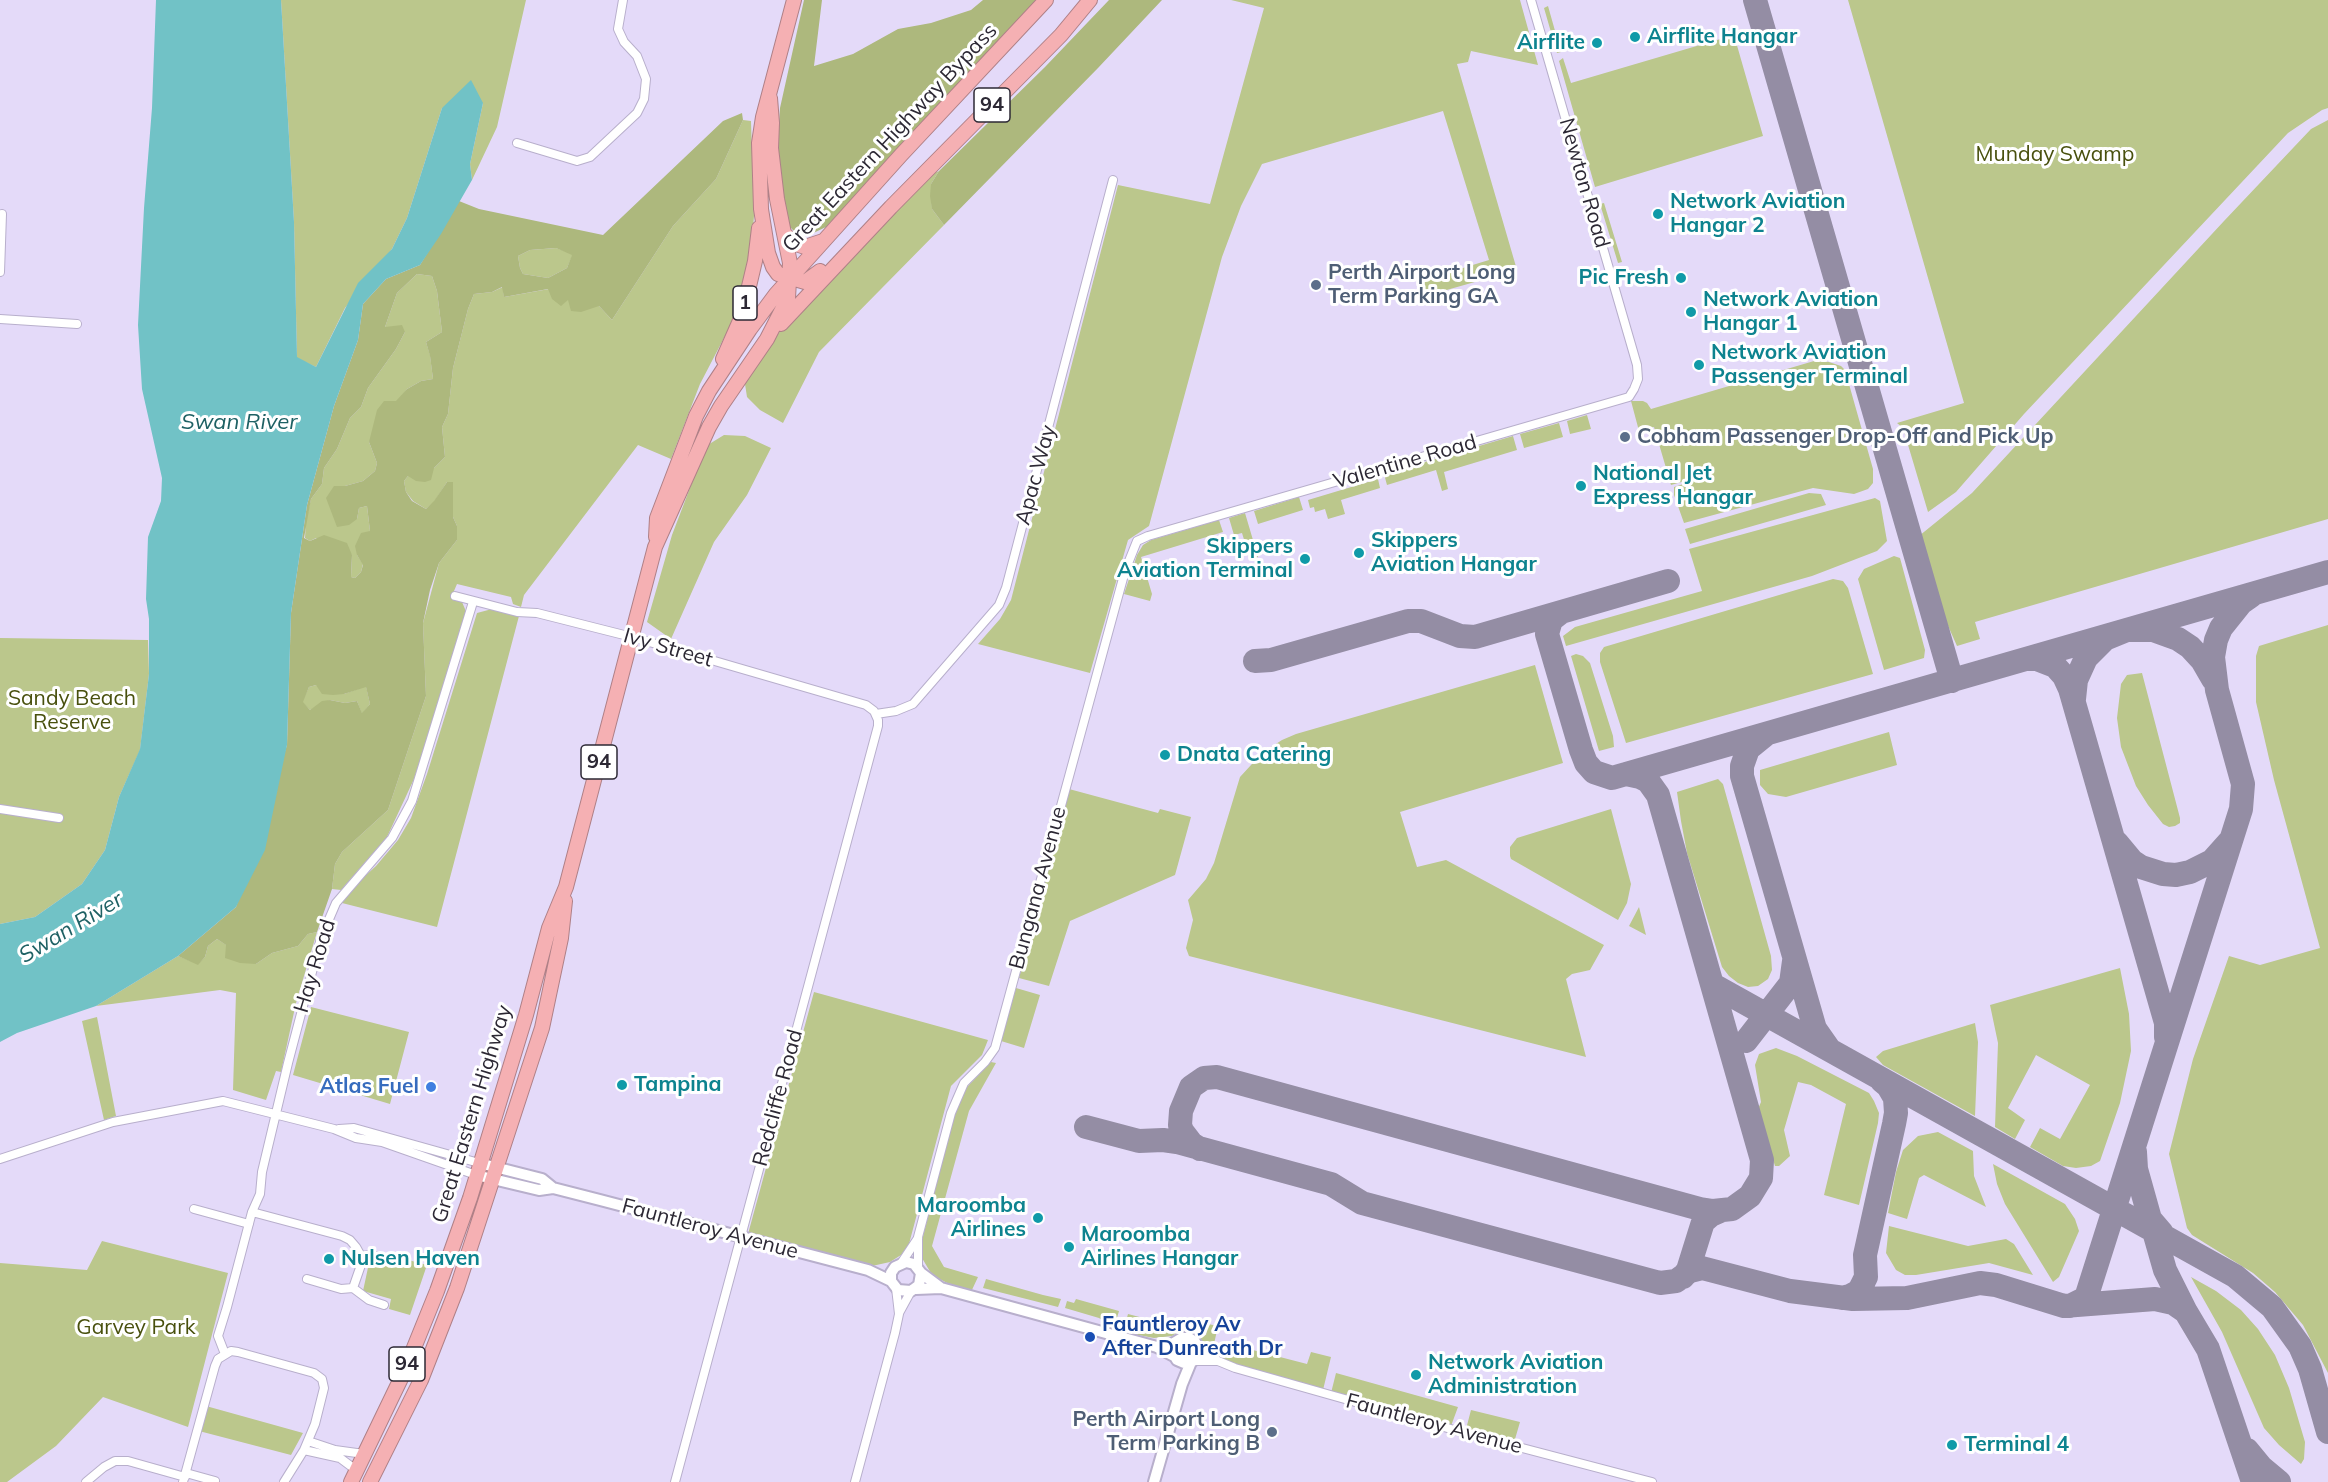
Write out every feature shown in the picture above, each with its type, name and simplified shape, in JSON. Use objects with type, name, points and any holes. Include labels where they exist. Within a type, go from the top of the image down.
[{"type":"highway","name":"Great Eastern Highway","points":[[790,279],[778,274],[768,253],[761,209],[759,143],[794,0]]},
{"type":"highway","name":"Great Eastern Highway Bypass","points":[[790,279],[1046,0]]},
{"type":"highway","name":"94","points":[[768,339],[854,244],[1061,34],[1090,0]]},
{"type":"highway","name":"Great Eastern Highway","points":[[353,1476],[405,1370],[438,1291],[478,1169],[526,1015],[549,928],[566,887],[655,547],[709,427],[768,339],[788,298],[790,263],[777,199],[771,148],[770,98]]},
{"type":"highway","name":"1","points":[[709,391],[742,316],[755,261],[761,209]]},
{"type":"highway","points":[[784,232],[793,243],[805,247],[824,240]]},
{"type":"highway","points":[[790,279],[806,282],[813,278],[845,246],[854,244]]},
{"type":"highway","name":"Great Eastern Highway","points":[[655,547],[657,518],[696,416],[709,391],[750,329],[790,279]]},
{"type":"highway","name":"Great Eastern Highway","points":[[370,1482],[421,1380],[458,1288],[496,1173],[542,1028],[561,938],[566,887]]},
{"type":"main road","name":"Fauntleroy Avenue","points":[[478,1169],[542,1179],[553,1188],[868,1270],[894,1285]]},
{"type":"main road","points":[[941,1288],[910,1263],[899,1264],[891,1273],[894,1285],[902,1292],[941,1288],[1156,1347],[1184,1363],[1192,1362]]},
{"type":"main road","name":"Fauntleroy Avenue","points":[[868,1270],[899,1264]]},
{"type":"main road","points":[[914,1290],[921,1281],[919,1270]]},
{"type":"main road","points":[[1154,1482],[1182,1384],[1199,1348],[1189,1338],[1182,1338],[1176,1342],[1156,1347]]},
{"type":"main road","points":[[1176,1342],[1173,1349],[1182,1384]]},
{"type":"street","points":[[518,143],[577,161],[590,157],[637,113],[644,99],[646,79],[637,56],[624,42],[618,29],[623,0]]},
{"type":"street","name":"Newton Road","points":[[1531,0],[1637,365]]},
{"type":"street","name":"Apac Way","points":[[876,714],[896,711],[913,704],[999,605],[1006,588],[1113,180]]},
{"type":"street","points":[[0,272],[2,214]]},
{"type":"street","points":[[0,319],[77,324]]},
{"type":"street","name":"Valentine Road","points":[[1148,536],[1629,397],[1636,384],[1637,365]]},
{"type":"street","name":"Bungana Avenue","points":[[919,1270],[918,1238],[956,1099],[964,1083],[995,1048],[1128,560],[1137,542],[1148,536]]},
{"type":"street","name":"Ivy Street","points":[[455,596],[517,612],[537,613],[632,637],[866,705],[871,707],[876,714]]},
{"type":"street","name":"Hay Road","points":[[225,1354],[218,1336],[252,1212],[260,1194],[262,1172],[321,938],[336,903],[392,838],[412,801],[473,602]]},
{"type":"street","name":"Redcliffe Road","points":[[675,1482],[878,726],[876,714]]},
{"type":"street","points":[[0,809],[59,818]]},
{"type":"street","name":"Fauntleroy Avenue","points":[[0,1159],[113,1122],[223,1101],[478,1169]]},
{"type":"street","name":"Fauntleroy Avenue","points":[[334,1129],[354,1128],[478,1169]]},
{"type":"street","points":[[194,1209],[249,1224]]},
{"type":"street","points":[[252,1212],[350,1240],[361,1256],[361,1265],[352,1288]]},
{"type":"street","name":"Bungana Avenue","points":[[899,1264],[918,1238]]},
{"type":"street","points":[[361,1256],[372,1255],[394,1261]]},
{"type":"street","points":[[307,1279],[341,1289],[352,1288],[369,1300],[384,1305]]},
{"type":"street","points":[[894,1285],[899,1314]]},
{"type":"street","points":[[855,1482],[899,1314],[914,1290]]},
{"type":"street","name":"Fauntleroy Avenue","points":[[1199,1348],[1218,1361],[1235,1368],[1383,1411],[1652,1482]]},
{"type":"street","points":[[184,1478],[215,1366],[225,1354],[238,1352],[314,1373],[322,1379],[324,1388],[315,1424],[304,1450],[285,1482]]},
{"type":"street","name":"Fauntleroy Avenue","points":[[1192,1362],[1218,1361]]},
{"type":"street","points":[[308,1441],[335,1450],[364,1454]]},
{"type":"street","points":[[304,1450],[340,1458],[353,1476]]},
{"type":"street","points":[[86,1482],[115,1461],[129,1461],[184,1478],[215,1481]]},
{"type":"green space","points":[[281,0],[526,0],[497,127],[472,180],[470,164],[483,103],[442,108],[407,218],[392,249],[345,308],[316,367],[297,358],[294,222]]},
{"type":"green space","points":[[1231,0],[1520,0],[1538,65],[1471,51],[1468,62],[1457,64],[1517,270],[1422,297],[1417,282],[1489,260],[1443,111],[1262,164],[1241,206],[1222,257],[1149,526],[1128,540],[1090,673],[978,644],[1000,619],[1011,600],[1118,185],[1210,204],[1264,8]]},
{"type":"green space","name":"Munday Swamp","points":[[1848,0],[2328,0],[2328,108],[2288,133],[2024,414],[1956,492],[1928,512],[1903,428],[1897,423],[1964,403]]},
{"type":"green space","points":[[1548,6],[1561,52],[1557,53],[1544,8]]},
{"type":"green space","points":[[1734,35],[1763,136],[1595,187],[1559,61],[1563,58],[1571,83]]},
{"type":"green space","points":[[743,120],[751,121],[754,216],[750,264],[738,311],[700,384],[671,459],[638,445],[524,595],[521,607],[513,604],[511,597],[457,584],[451,598],[462,602],[466,619],[414,779],[387,837],[341,890],[332,889],[335,864],[342,852],[388,810],[426,696],[423,623],[439,563],[457,540],[457,526],[453,517],[453,483],[447,482],[434,502],[426,509],[413,501],[406,492],[404,481],[408,476],[434,468],[445,457],[442,427],[448,414],[453,368],[474,294],[492,292],[503,287],[504,297],[549,289],[561,305],[568,299],[599,306],[612,320],[673,226],[716,179]]},
{"type":"green space","points":[[2328,120],[2328,519],[1975,622],[1980,639],[1957,646],[1945,619],[1919,536],[1972,493],[2311,129]]},
{"type":"green space","points":[[939,171],[931,184],[932,209],[944,225],[819,352],[783,423],[760,410],[747,397],[745,384],[748,374],[790,318],[930,175]]},
{"type":"green space","points":[[1604,203],[1622,262],[1618,263],[1600,204]]},
{"type":"green space","points":[[556,248],[573,254],[567,268],[548,278],[523,274],[518,256],[530,250]]},
{"type":"green space","points":[[417,274],[432,276],[437,291],[442,332],[426,342],[433,379],[421,381],[407,389],[369,442],[377,463],[375,471],[363,481],[345,486],[334,486],[357,519],[359,508],[367,506],[370,531],[357,555],[363,564],[361,572],[355,578],[351,577],[352,555],[316,538],[310,541],[305,538],[306,521],[311,499],[322,484],[324,468],[337,449],[350,418],[361,407],[368,388],[396,349],[405,332],[385,327],[397,293]]},
{"type":"green space","points":[[1814,361],[1829,362],[1845,370],[1873,469],[1873,483],[1868,489],[1854,494],[1813,488],[1684,523],[1674,495],[1674,487],[1693,481],[1692,479],[1671,485],[1654,427],[1639,431],[1631,401],[1643,401],[1651,409]]},
{"type":"green space","points":[[1587,415],[1591,429],[1570,434],[1567,421]]},
{"type":"green space","points":[[1559,423],[1563,437],[1524,448],[1520,434]]},
{"type":"green space","points":[[724,435],[745,436],[771,448],[747,495],[714,542],[671,639],[647,622],[672,535],[706,446]]},
{"type":"green space","points":[[1513,436],[1517,450],[1444,472],[1448,489],[1442,491],[1436,470],[1387,485],[1384,474]]},
{"type":"green space","points":[[1378,479],[1380,488],[1341,500],[1345,514],[1328,519],[1325,509],[1315,512],[1314,507],[1310,508],[1308,500]]},
{"type":"green space","points":[[1809,493],[1821,494],[1826,505],[1690,544],[1685,529]]},
{"type":"green space","points":[[1299,497],[1303,510],[1258,524],[1254,511]]},
{"type":"green space","points":[[1875,498],[1880,501],[1887,541],[1877,551],[1812,576],[1566,646],[1563,636],[1575,627],[1702,591],[1689,549]]},
{"type":"green space","points":[[1245,513],[1258,557],[1250,559],[1242,533],[1234,535],[1229,518]]},
{"type":"green space","points":[[1219,520],[1223,532],[1141,557],[1152,594],[1150,601],[1124,594],[1137,555],[1143,545],[1151,540]]},
{"type":"green space","points":[[1894,556],[1900,558],[1925,650],[1924,658],[1884,670],[1858,579],[1864,569]]},
{"type":"green space","points":[[1833,579],[1843,581],[1848,588],[1873,674],[1626,743],[1600,662],[1600,653],[1604,647]]},
{"type":"green space","points":[[492,609],[519,616],[437,927],[342,903],[350,890],[376,866],[398,840],[411,818],[477,613]]},
{"type":"green space","points":[[2328,625],[2328,1373],[2303,1325],[2275,1292],[2253,1273],[2192,1235],[2187,1228],[2169,1154],[2193,1059],[2229,956],[2260,965],[2320,948],[2274,780],[2256,702],[2256,656],[2259,646]]},
{"type":"green space","name":"Sandy Beach Reserve","points":[[0,638],[148,640],[149,674],[140,750],[119,797],[105,850],[82,884],[35,917],[0,924]]},
{"type":"green space","points":[[1576,654],[1583,656],[1590,663],[1613,736],[1614,747],[1599,751],[1571,656]]},
{"type":"green space","points":[[1535,665],[1563,763],[1400,812],[1417,867],[1446,860],[1604,945],[1590,970],[1572,974],[1566,979],[1586,1057],[1189,956],[1186,948],[1193,920],[1188,900],[1206,879],[1214,863],[1240,777],[1262,753],[1296,734]]},
{"type":"green space","points":[[2142,673],[2180,818],[2180,823],[2175,826],[2169,827],[2163,824],[2148,805],[2136,786],[2121,747],[2117,718],[2121,684],[2127,675]]},
{"type":"green space","points":[[316,685],[344,694],[366,686],[370,704],[362,714],[357,701],[345,703],[330,700],[310,710],[302,702],[309,687]]},
{"type":"green space","points":[[1889,732],[1897,765],[1786,797],[1768,794],[1760,785],[1760,770]]},
{"type":"green space","points":[[1718,779],[1723,784],[1771,956],[1772,970],[1768,979],[1758,986],[1748,987],[1738,983],[1722,967],[1687,853],[1677,792]]},
{"type":"green space","points":[[1069,789],[1158,813],[1160,809],[1191,817],[1175,875],[1070,921],[1049,986],[1019,978]]},
{"type":"green space","points":[[1611,809],[1631,884],[1627,903],[1618,920],[1511,859],[1510,847],[1517,838]]},
{"type":"green space","points":[[1639,907],[1646,935],[1629,926]]},
{"type":"green space","points":[[317,932],[296,1003],[281,1072],[276,1071],[266,1100],[233,1090],[236,993],[220,990],[96,1006],[178,956],[198,964],[205,957],[208,946],[217,939],[256,964],[272,953],[298,946],[308,934]]},
{"type":"green space","points":[[2120,968],[2129,1014],[2131,1051],[2120,1103],[2100,1161],[2091,1166],[2076,1168],[2063,1166],[2030,1147],[2040,1128],[2060,1139],[2090,1085],[2036,1055],[2008,1108],[2025,1120],[2015,1139],[1995,1127],[1998,1043],[1990,1005]]},
{"type":"green space","points":[[1016,988],[1040,995],[1024,1048],[1001,1041]]},
{"type":"green space","points":[[814,992],[988,1040],[982,1055],[951,1086],[909,1244],[901,1255],[890,1262],[872,1266],[748,1234]]},
{"type":"green space","points":[[311,1007],[409,1032],[390,1104],[293,1075]]},
{"type":"green space","points":[[97,1017],[116,1116],[104,1120],[82,1021]]},
{"type":"green space","points":[[1975,1023],[1978,1042],[1975,1116],[1883,1065],[1876,1057],[1883,1051]]},
{"type":"green space","points":[[1776,1048],[1797,1056],[1869,1093],[1874,1101],[1879,1113],[1878,1123],[1859,1205],[1824,1195],[1846,1104],[1811,1085],[1798,1082],[1784,1130],[1790,1156],[1779,1166],[1775,1166],[1758,1109],[1761,1102],[1755,1065],[1759,1054]]},
{"type":"green space","points":[[991,1062],[996,1063],[969,1111],[932,1246],[944,1267],[978,1277],[971,1292],[932,1275],[922,1258],[922,1240],[955,1112],[967,1087]]},
{"type":"green space","points":[[1938,1132],[1973,1151],[1974,1176],[1986,1207],[1924,1175],[1919,1178],[1907,1219],[1888,1213],[1903,1150],[1918,1136]]},
{"type":"green space","points":[[1993,1164],[2065,1204],[2075,1219],[2079,1231],[2059,1277],[2053,1282],[2005,1204],[1997,1184]]},
{"type":"green space","points":[[1889,1226],[1968,1246],[2006,1239],[2014,1244],[2033,1275],[1989,1263],[1905,1275],[1896,1270],[1886,1253]]},
{"type":"green space","name":"Garvey Park","points":[[102,1241],[228,1273],[188,1427],[103,1397],[56,1446],[7,1482],[0,1482],[0,1263],[87,1270]]},
{"type":"green space","points":[[401,1258],[427,1265],[410,1315],[389,1309],[391,1299],[363,1291],[369,1263],[373,1261],[398,1267]]},
{"type":"green space","points":[[2191,1277],[2216,1291],[2241,1310],[2258,1329],[2275,1355],[2289,1388],[2305,1442],[2304,1459],[2301,1464],[2264,1428],[2222,1332]]},
{"type":"green space","points":[[986,1279],[1061,1299],[1058,1307],[983,1288]]},
{"type":"green space","points":[[1076,1299],[1119,1311],[1114,1328],[1099,1318],[1065,1308],[1067,1301],[1074,1303]]},
{"type":"green space","points":[[1128,1314],[1151,1320],[1150,1326],[1178,1332],[1172,1336],[1154,1338],[1123,1332]]},
{"type":"green space","points":[[1208,1324],[1218,1326],[1214,1344],[1211,1345],[1202,1342],[1199,1336],[1206,1335]]},
{"type":"green space","points":[[1222,1342],[1307,1364],[1311,1352],[1331,1357],[1323,1390],[1226,1362],[1220,1356]]},
{"type":"green space","points":[[1336,1373],[1458,1407],[1451,1426],[1331,1393]]},
{"type":"green space","points":[[206,1406],[303,1433],[291,1455],[199,1431]]},
{"type":"green space","points":[[1471,1410],[1520,1422],[1513,1446],[1465,1433]]},
{"type":"shaded area","points":[[804,0],[822,0],[814,66],[853,54],[898,29],[931,23],[971,10],[983,0],[1038,0],[826,227],[807,236],[795,232],[786,223],[777,158],[780,108]]},
{"type":"shaded area","points":[[1109,0],[1162,0],[944,225],[932,209],[930,196],[931,184],[939,171],[1045,67]]},
{"type":"shaded area","points":[[742,113],[743,120],[716,179],[673,226],[612,320],[599,306],[581,312],[571,311],[568,300],[561,306],[552,299],[548,289],[504,297],[502,287],[492,292],[474,294],[453,368],[448,414],[442,427],[445,457],[434,468],[431,480],[416,481],[408,476],[404,481],[406,492],[412,501],[426,509],[447,482],[453,482],[453,517],[457,526],[457,540],[439,563],[430,590],[423,623],[426,696],[388,810],[342,852],[335,864],[332,889],[317,932],[308,934],[298,946],[272,953],[256,964],[240,963],[225,958],[226,945],[217,939],[208,946],[205,957],[198,965],[178,956],[236,907],[287,745],[291,613],[307,505],[334,406],[358,340],[363,304],[386,279],[420,265],[459,201],[479,209],[603,235],[723,121]],"holes":[[[556,248],[572,255],[567,268],[548,278],[523,274],[518,256],[530,250]],[[417,274],[432,276],[437,291],[442,332],[426,342],[433,379],[421,381],[407,389],[396,401],[384,401],[377,410],[369,442],[377,463],[375,471],[363,481],[345,486],[334,486],[326,498],[337,527],[349,525],[357,519],[359,508],[367,506],[370,531],[361,533],[355,546],[363,565],[361,572],[355,578],[351,577],[352,555],[347,543],[324,535],[310,541],[304,538],[311,499],[322,484],[324,468],[337,449],[350,418],[361,407],[368,388],[396,349],[405,332],[402,325],[385,327],[397,293]],[[316,685],[322,694],[333,695],[366,687],[370,704],[362,713],[357,701],[345,703],[322,701],[310,710],[303,702],[309,687]]]},
{"type":"water","name":"Swan River","points":[[156,0],[281,0],[294,222],[297,357],[316,367],[358,283],[392,249],[407,218],[442,108],[471,80],[483,103],[470,164],[472,180],[420,265],[386,279],[363,304],[358,340],[334,406],[307,505],[291,613],[287,745],[265,850],[236,907],[178,956],[96,1006],[17,1033],[0,1042],[0,924],[35,917],[82,884],[105,850],[119,797],[140,749],[149,674],[149,619],[146,599],[148,537],[161,501],[162,478],[142,389],[138,325],[152,108]]},
{"type":"taxiway","points":[[1755,0],[1952,681]]},
{"type":"taxiway","points":[[1560,613],[1551,620],[1547,634],[1581,750],[1586,763],[1594,772],[1612,778],[2328,572]]},
{"type":"taxiway","points":[[1255,661],[1271,660],[1408,621],[1421,621],[1460,636],[1475,637],[1668,581]]},
{"type":"taxiway","points":[[2070,1306],[2086,1298],[2241,809],[2243,784],[2217,690],[2213,657],[2221,628],[2241,603],[2251,596]]},
{"type":"taxiway","points":[[2074,699],[2076,680],[2086,658],[2105,639],[2127,630],[2153,630],[2178,639],[2190,647],[2202,660],[2213,679]]},
{"type":"taxiway","points":[[2028,659],[2037,659],[2055,666],[2064,676],[2070,689],[2166,1023],[2166,1037]]},
{"type":"taxiway","points":[[1764,736],[1748,749],[1742,766],[1742,776],[1815,1029],[1829,1049]]},
{"type":"taxiway","points":[[1200,1149],[1192,1144],[1182,1131],[1181,1111],[1191,1087],[1204,1078],[1217,1077],[1700,1209],[1713,1211],[1732,1209],[1750,1196],[1761,1178],[1762,1160],[1658,795],[1648,781],[1626,774]]},
{"type":"taxiway","points":[[2117,843],[2132,861],[2141,867],[2163,874],[2176,875],[2190,872],[2212,861],[2229,842]]},
{"type":"taxiway","points":[[1746,1041],[1791,983],[1794,961]]},
{"type":"taxiway","points":[[1713,985],[2235,1276],[2272,1307],[2300,1346],[2310,1369],[2328,1432]]},
{"type":"taxiway","points":[[1842,1298],[1859,1291],[1866,1277],[1865,1255],[1896,1113],[1895,1098],[1882,1081]]},
{"type":"taxiway","points":[[1086,1127],[1139,1141],[1177,1142],[1331,1184],[1362,1203],[1660,1283],[1676,1281],[1690,1271],[1702,1268],[1790,1291],[1853,1299],[1907,1298],[1980,1283],[1996,1285],[2064,1306],[2155,1299],[2173,1303],[2186,1312],[2208,1349],[2253,1482]]},
{"type":"taxiway","points":[[2135,1152],[2136,1169],[2150,1219],[2162,1233]]},
{"type":"taxiway","points":[[1683,1277],[1688,1270],[1703,1222],[1720,1211]]},
{"type":"taxiway","points":[[2151,1221],[2165,1270],[2186,1312]]},
{"type":"taxiway","points":[[2247,1450],[2261,1467],[2279,1482]]},
{"type":"place","name":"Airflite Hangar","points":[[1635,37]]},
{"type":"place","name":"Airflite","points":[[1597,43]]},
{"type":"place","name":"Network Aviation Hangar 2","points":[[1658,214]]},
{"type":"place","name":"Pic Fresh","points":[[1681,278]]},
{"type":"place","name":"Perth Airport Long Term Parking GA","points":[[1316,285]]},
{"type":"place","name":"Network Aviation Hangar 1","points":[[1691,312]]},
{"type":"place","name":"Network Aviation Passenger Terminal","points":[[1699,365]]},
{"type":"place","name":"Cobham Passenger Drop-Off and Pick Up","points":[[1625,437]]},
{"type":"place","name":"National Jet Express Hangar","points":[[1581,486]]},
{"type":"place","name":"Skippers Aviation Hangar","points":[[1359,553]]},
{"type":"place","name":"Skippers Aviation Terminal","points":[[1305,559]]},
{"type":"place","name":"Dnata Catering","points":[[1165,755]]},
{"type":"place","name":"Tampina","points":[[622,1085]]},
{"type":"place","name":"Atlas Fuel","points":[[431,1087]]},
{"type":"place","name":"Maroomba Airlines","points":[[1038,1218]]},
{"type":"place","name":"Maroomba Airlines Hangar","points":[[1069,1247]]},
{"type":"place","name":"Nulsen Haven","points":[[329,1259]]},
{"type":"place","name":"Fauntleroy Av After Dunreath Dr","points":[[1090,1337]]},
{"type":"place","name":"Network Aviation Administration","points":[[1416,1375]]},
{"type":"place","name":"Perth Airport Long Term Parking B","points":[[1272,1432]]},
{"type":"place","name":"Terminal 4","points":[[1952,1445]]}]
